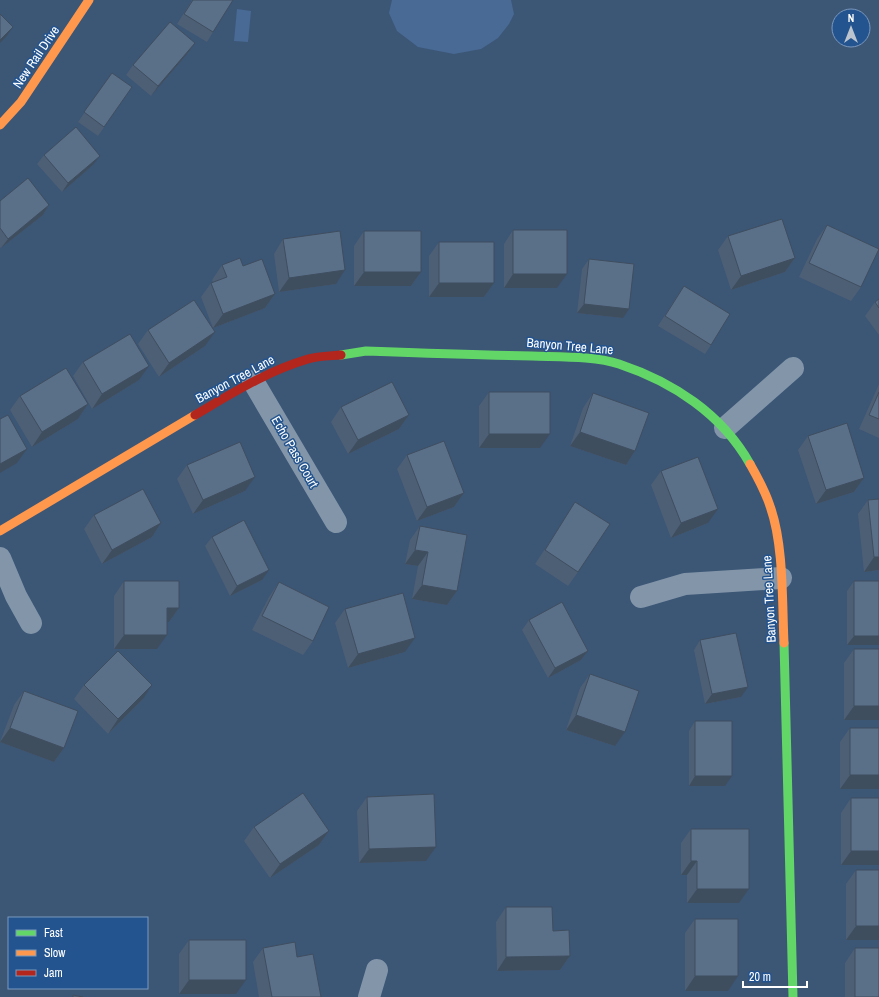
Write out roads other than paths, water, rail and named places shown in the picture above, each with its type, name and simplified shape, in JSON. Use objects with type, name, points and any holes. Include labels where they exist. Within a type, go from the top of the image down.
[{"type":"street","name":"New Rail Drive","points":[[0,126],[21,102],[89,0]]},
{"type":"street","name":"Banyon Tree Lane","points":[[0,531],[253,381],[280,369],[309,359],[366,351],[580,358],[618,363],[670,384],[696,402],[725,428],[754,468],[771,507],[779,545],[785,654],[793,997]]},
{"type":"street","points":[[725,428],[794,368]]},
{"type":"street","name":"Echo Pass Court","points":[[253,381],[336,522]]},
{"type":"street","points":[[0,558],[16,596],[31,624]]},
{"type":"street","points":[[641,597],[685,584],[781,578]]},
{"type":"street","points":[[369,997],[377,970]]},
{"type":"water","points":[[392,0],[511,0],[514,14],[509,24],[498,38],[481,49],[454,54],[418,47],[397,31],[389,13]]},
{"type":"water","points":[[237,9],[251,11],[248,42],[234,41]]}]
